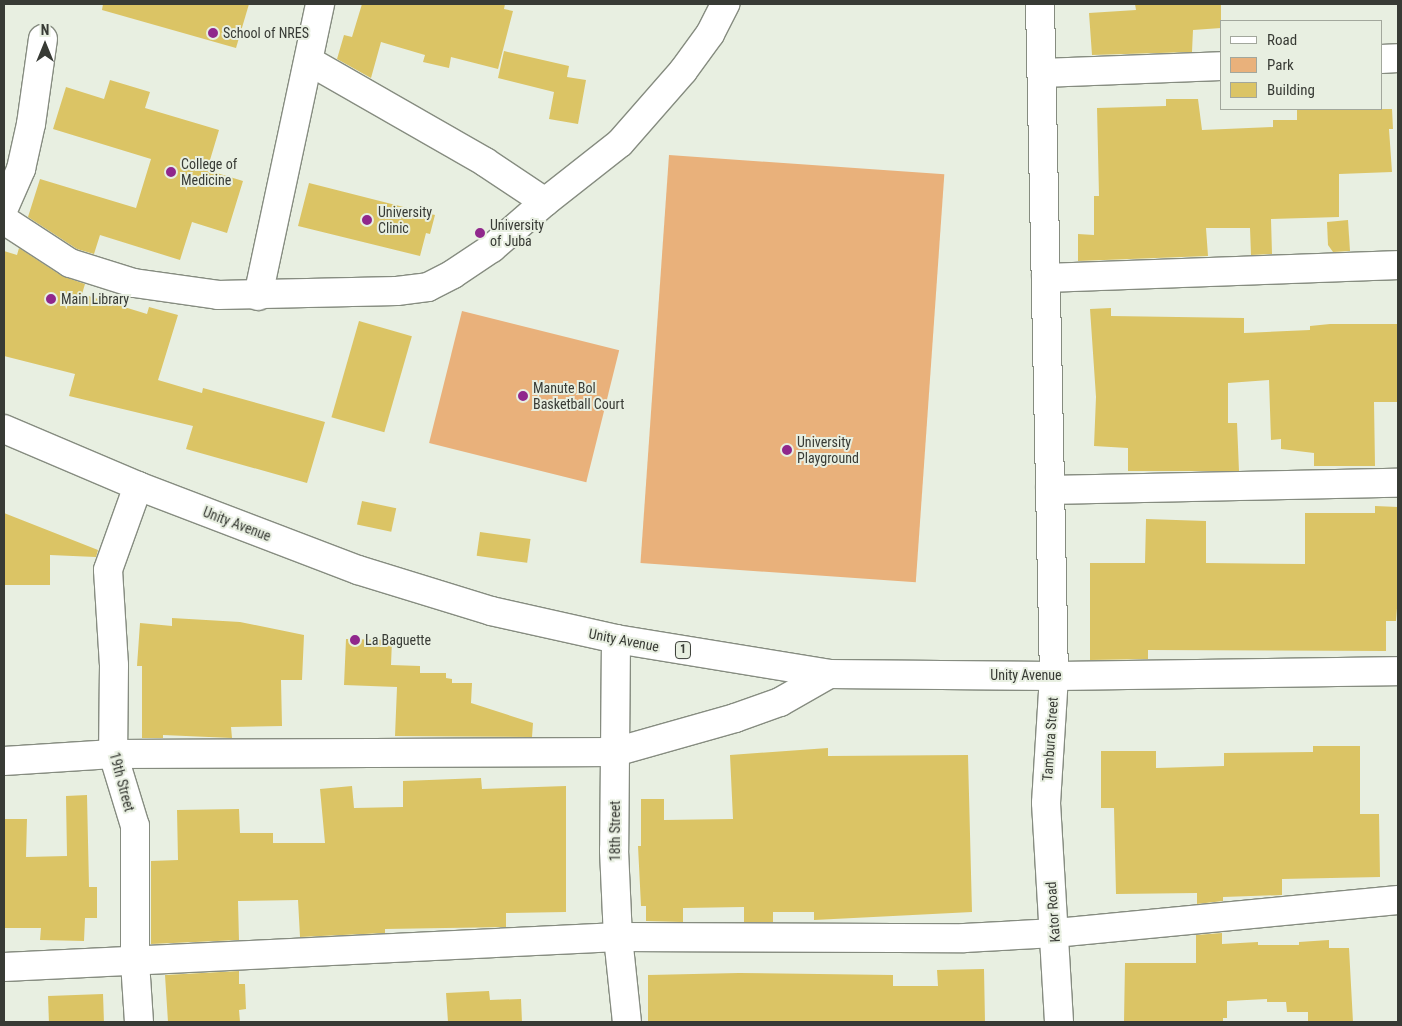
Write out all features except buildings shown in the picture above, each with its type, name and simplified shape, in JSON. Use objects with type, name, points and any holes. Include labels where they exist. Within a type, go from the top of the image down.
[{"type":"street","points":[[258,296],[320,4]]},
{"type":"street","points":[[4,220],[70,263],[105,276],[218,295],[258,296],[397,291],[428,287],[492,248],[545,202],[620,143],[683,71],[710,34],[725,4]]},
{"type":"street","name":"Tambura Street","points":[[1040,4],[1054,676],[1046,803]]},
{"type":"street","points":[[4,208],[21,169],[32,124],[43,39]]},
{"type":"street","points":[[1382,59],[1398,58]]},
{"type":"street","points":[[309,61],[486,162],[545,202]]},
{"type":"street","points":[[1042,73],[1220,66]]},
{"type":"street","points":[[1046,278],[1398,265]]},
{"type":"street","name":"Unity Avenue","points":[[4,429],[138,486],[358,570],[491,611],[616,639],[829,674],[1054,676],[1398,671]]},
{"type":"street","points":[[1050,490],[1398,483]]},
{"type":"street","name":"19th Street","points":[[138,486],[108,570],[114,665],[113,754],[134,826],[134,962],[139,1022]]},
{"type":"street","name":"18th Street","points":[[616,639],[614,850],[618,938],[627,1022]]},
{"type":"street","points":[[4,761],[113,754],[615,752],[744,715],[780,702],[829,674]]},
{"type":"street","name":"Kator Road","points":[[1046,803],[1059,1022]]},
{"type":"street","points":[[4,967],[618,938],[964,938],[1055,933],[1398,900]]},
{"type":"green space","name":"University Playground","points":[[669,155],[944,174],[916,582],[640,563]]},
{"type":"green space","name":"Manute Bol Basketball Court","points":[[462,311],[619,350],[586,482],[429,443]]},
{"type":"place","name":"School of NRES","points":[[213,33]]},
{"type":"place","name":"College of Medicine","points":[[171,172]]},
{"type":"place","name":"University Clinic","points":[[367,220]]},
{"type":"place","name":"University of Juba","points":[[480,233]]},
{"type":"place","name":"Main Library","points":[[51,299]]},
{"type":"place","name":"Manute Bol Basketball Court","points":[[523,396]]},
{"type":"place","name":"University Playground","points":[[787,450]]},
{"type":"place","name":"La Baguette","points":[[355,640]]}]
